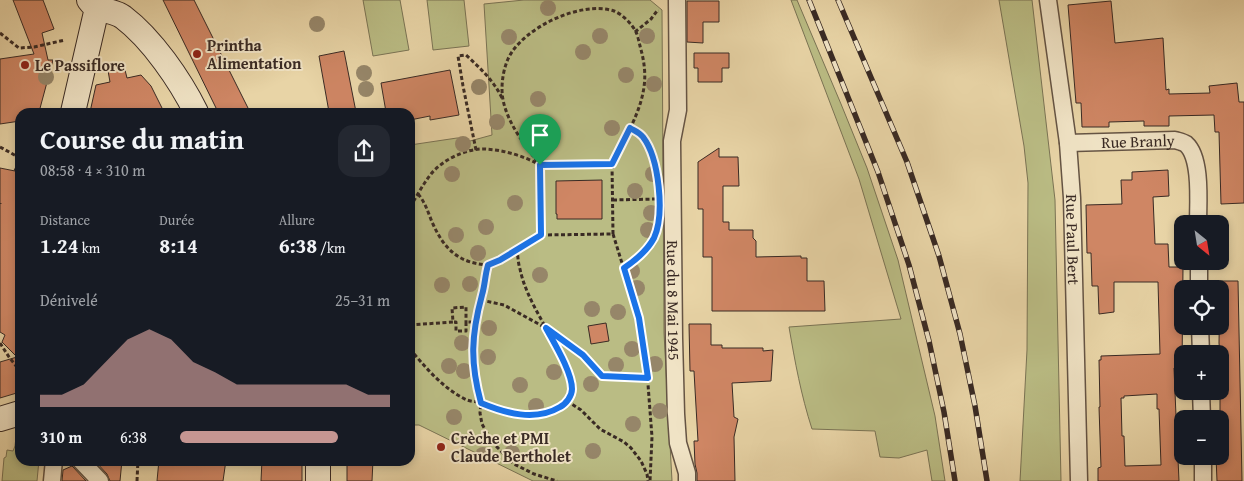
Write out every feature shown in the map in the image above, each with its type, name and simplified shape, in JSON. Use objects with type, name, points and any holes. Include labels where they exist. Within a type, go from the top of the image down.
[{"type":"street","name":"Rue du 8 Mai 1945","points":[[677,0],[678,110],[672,141],[674,338],[678,443],[687,473],[687,481]]},
{"type":"street","name":"Rue Paul Bert","points":[[1048,0],[1068,143],[1072,198],[1079,481]]},
{"type":"street","points":[[75,108],[93,4],[122,16],[134,27],[173,73],[194,108]]},
{"type":"street","name":"Rue Branly","points":[[1068,143],[1175,140],[1186,144],[1197,168],[1198,215]]},
{"type":"street","points":[[0,419],[15,414]]},
{"type":"street","points":[[1203,465],[1203,481]]},
{"type":"street","points":[[52,481],[53,466]]},
{"type":"street","points":[[86,466],[100,481]]},
{"type":"street","points":[[318,466],[318,481]]},
{"type":"path","points":[[504,103],[502,90],[503,72],[508,58],[528,34],[542,24],[572,12],[603,8],[615,11],[626,19],[635,32],[642,51],[645,68],[644,88],[638,111],[612,164],[613,234],[639,318],[648,378],[652,436],[649,481]]},
{"type":"path","points":[[635,32],[651,19],[657,11]]},
{"type":"path","points":[[0,33],[19,48],[34,47],[65,40]]},
{"type":"path","points":[[476,150],[458,56],[466,55],[498,89],[516,133],[540,165],[541,235]]},
{"type":"path","points":[[630,128],[639,132],[643,137],[654,162]]},
{"type":"path","points":[[0,147],[15,157]]},
{"type":"path","points":[[415,199],[432,173],[446,160],[465,152],[484,148],[515,154],[528,158],[540,165],[612,164]]},
{"type":"path","points":[[418,194],[438,235],[450,250],[469,262],[488,265],[500,260],[541,235],[613,234]]},
{"type":"path","points":[[613,200],[660,199]]},
{"type":"path","points":[[624,268],[648,248],[656,233]]},
{"type":"path","points":[[415,355],[432,374],[447,387],[472,402],[512,413],[535,415],[554,410],[567,401],[572,388],[566,365],[528,292],[520,270],[517,250]]},
{"type":"path","points":[[488,265],[475,322],[473,362],[481,403],[482,424],[488,435],[514,464],[534,474],[557,481]]},
{"type":"path","points":[[481,300],[504,305],[546,328],[583,355],[602,376],[648,378]]},
{"type":"path","points":[[466,307],[466,322],[466,331],[456,331],[456,322],[454,322],[452,308],[466,307]]},
{"type":"path","points":[[415,325],[454,322]]},
{"type":"path","points":[[466,322],[475,322]]},
{"type":"path","points":[[0,343],[15,365]]},
{"type":"path","points":[[567,401],[581,410],[600,429],[631,448],[641,461],[649,481]]},
{"type":"path","points":[[137,481],[138,466]]},
{"type":"green space","points":[[363,0],[400,0],[409,50],[373,56]]},
{"type":"green space","points":[[427,0],[464,0],[469,46],[433,50]]},
{"type":"green space","points":[[524,0],[650,0],[662,10],[664,333],[672,481],[533,481],[419,425],[415,425],[415,144],[457,138],[470,141],[492,135],[484,4]]},
{"type":"green space","points":[[791,0],[797,0],[841,104],[867,168],[898,260],[935,416],[945,481],[932,481],[927,450],[899,458],[880,457],[875,431],[812,429],[801,391],[789,327],[901,319],[859,179]]},
{"type":"green space","points":[[999,0],[1032,0],[1055,200],[1061,481],[1020,481],[1027,350],[1028,183],[1024,146]]},
{"type":"green space","points":[[15,446],[15,466],[38,466],[37,481],[2,481],[4,458],[6,457],[7,450],[13,451]]},
{"type":"building","points":[[13,0],[43,0],[54,29],[42,33],[48,60],[53,60],[40,108],[15,108],[15,122],[0,124],[0,59],[34,54]]},
{"type":"building","points":[[163,0],[194,0],[248,108],[216,108]]},
{"type":"building","points":[[687,1],[719,1],[719,22],[703,22],[703,43],[687,42]]},
{"type":"building","points":[[1111,1],[1115,43],[1163,38],[1166,90],[1169,89],[1169,94],[1210,93],[1209,86],[1237,83],[1239,102],[1244,102],[1244,203],[1221,204],[1219,132],[1215,132],[1214,115],[1169,116],[1169,126],[1144,126],[1144,121],[1109,122],[1109,127],[1082,127],[1081,103],[1076,103],[1068,5]]},
{"type":"building","points":[[344,51],[355,108],[328,108],[319,56]]},
{"type":"building","points":[[694,53],[729,53],[729,68],[722,68],[722,82],[698,82],[698,68],[694,68]]},
{"type":"building","points":[[123,62],[127,78],[141,75],[151,86],[162,108],[91,108],[96,85],[110,82],[107,65]]},
{"type":"building","points":[[450,70],[459,115],[430,120],[430,116],[415,119],[415,108],[385,108],[381,83]]},
{"type":"building","points":[[719,148],[719,157],[738,157],[739,186],[723,186],[723,222],[729,222],[729,230],[753,230],[753,238],[756,241],[756,257],[801,256],[801,258],[807,258],[807,281],[824,281],[825,311],[712,311],[712,257],[703,257],[703,209],[698,209],[698,162]]},
{"type":"building","points":[[0,168],[15,171],[15,355],[2,342],[5,335],[0,332]]},
{"type":"building","points":[[1168,170],[1169,196],[1153,197],[1155,244],[1168,244],[1169,267],[1174,267],[1174,270],[1183,270],[1183,280],[1174,280],[1174,335],[1182,335],[1182,345],[1174,345],[1176,410],[1174,410],[1174,465],[1178,465],[1179,481],[1098,481],[1098,468],[1101,467],[1099,360],[1101,360],[1101,356],[1160,354],[1158,282],[1114,282],[1114,312],[1099,314],[1098,286],[1092,286],[1091,253],[1087,253],[1086,205],[1122,204],[1121,180],[1132,180],[1132,172]],"holes":[[[1157,394],[1157,409],[1159,409],[1161,465],[1125,466],[1121,398],[1124,398],[1124,396]]]},
{"type":"building","points":[[602,180],[602,219],[557,219],[556,181]]},
{"type":"building","points":[[1229,281],[1238,281],[1242,481],[1217,481],[1216,465],[1229,465],[1229,410],[1220,410],[1220,400],[1229,400],[1229,345],[1219,345],[1219,335],[1229,335]]},
{"type":"building","points":[[606,323],[609,341],[591,344],[588,326]]},
{"type":"building","points":[[689,324],[711,324],[711,345],[722,345],[722,348],[763,348],[763,351],[773,350],[771,381],[732,383],[734,417],[738,419],[734,437],[735,481],[697,481],[694,441],[698,441],[694,371],[690,371]]},
{"type":"building","points":[[15,358],[15,394],[0,398],[0,362]]},
{"type":"building","points":[[72,466],[86,481],[62,481],[63,470]]},
{"type":"building","points":[[100,466],[121,466],[120,481],[110,481],[107,474]]},
{"type":"building","points":[[158,466],[225,466],[223,481],[157,481]]},
{"type":"building","points":[[262,466],[302,466],[302,481],[261,481]]},
{"type":"building","points":[[347,466],[373,466],[372,481],[347,481]]},
{"type":"railway","points":[[809,0],[878,172],[909,265],[929,341],[944,412],[955,481]]},
{"type":"railway","points":[[838,0],[907,162],[939,256],[960,334],[975,406],[987,481]]},
{"type":"place","name":"Printha Alimentation","points":[[197,54]]},
{"type":"place","name":"Le Passiflore","points":[[25,65]]},
{"type":"place","name":"Crèche et PMI Claude Bertholet","points":[[441,447]]},
{"type":"route","points":[[630,128],[639,132],[652,154],[660,199],[658,228],[648,248],[624,268],[639,318],[648,378],[602,376],[583,355],[546,328],[566,365],[572,388],[567,401],[562,406],[535,415],[525,415],[481,403],[474,374],[473,349],[475,322],[488,265],[500,260],[541,235],[540,165],[612,164],[630,128]]}]
